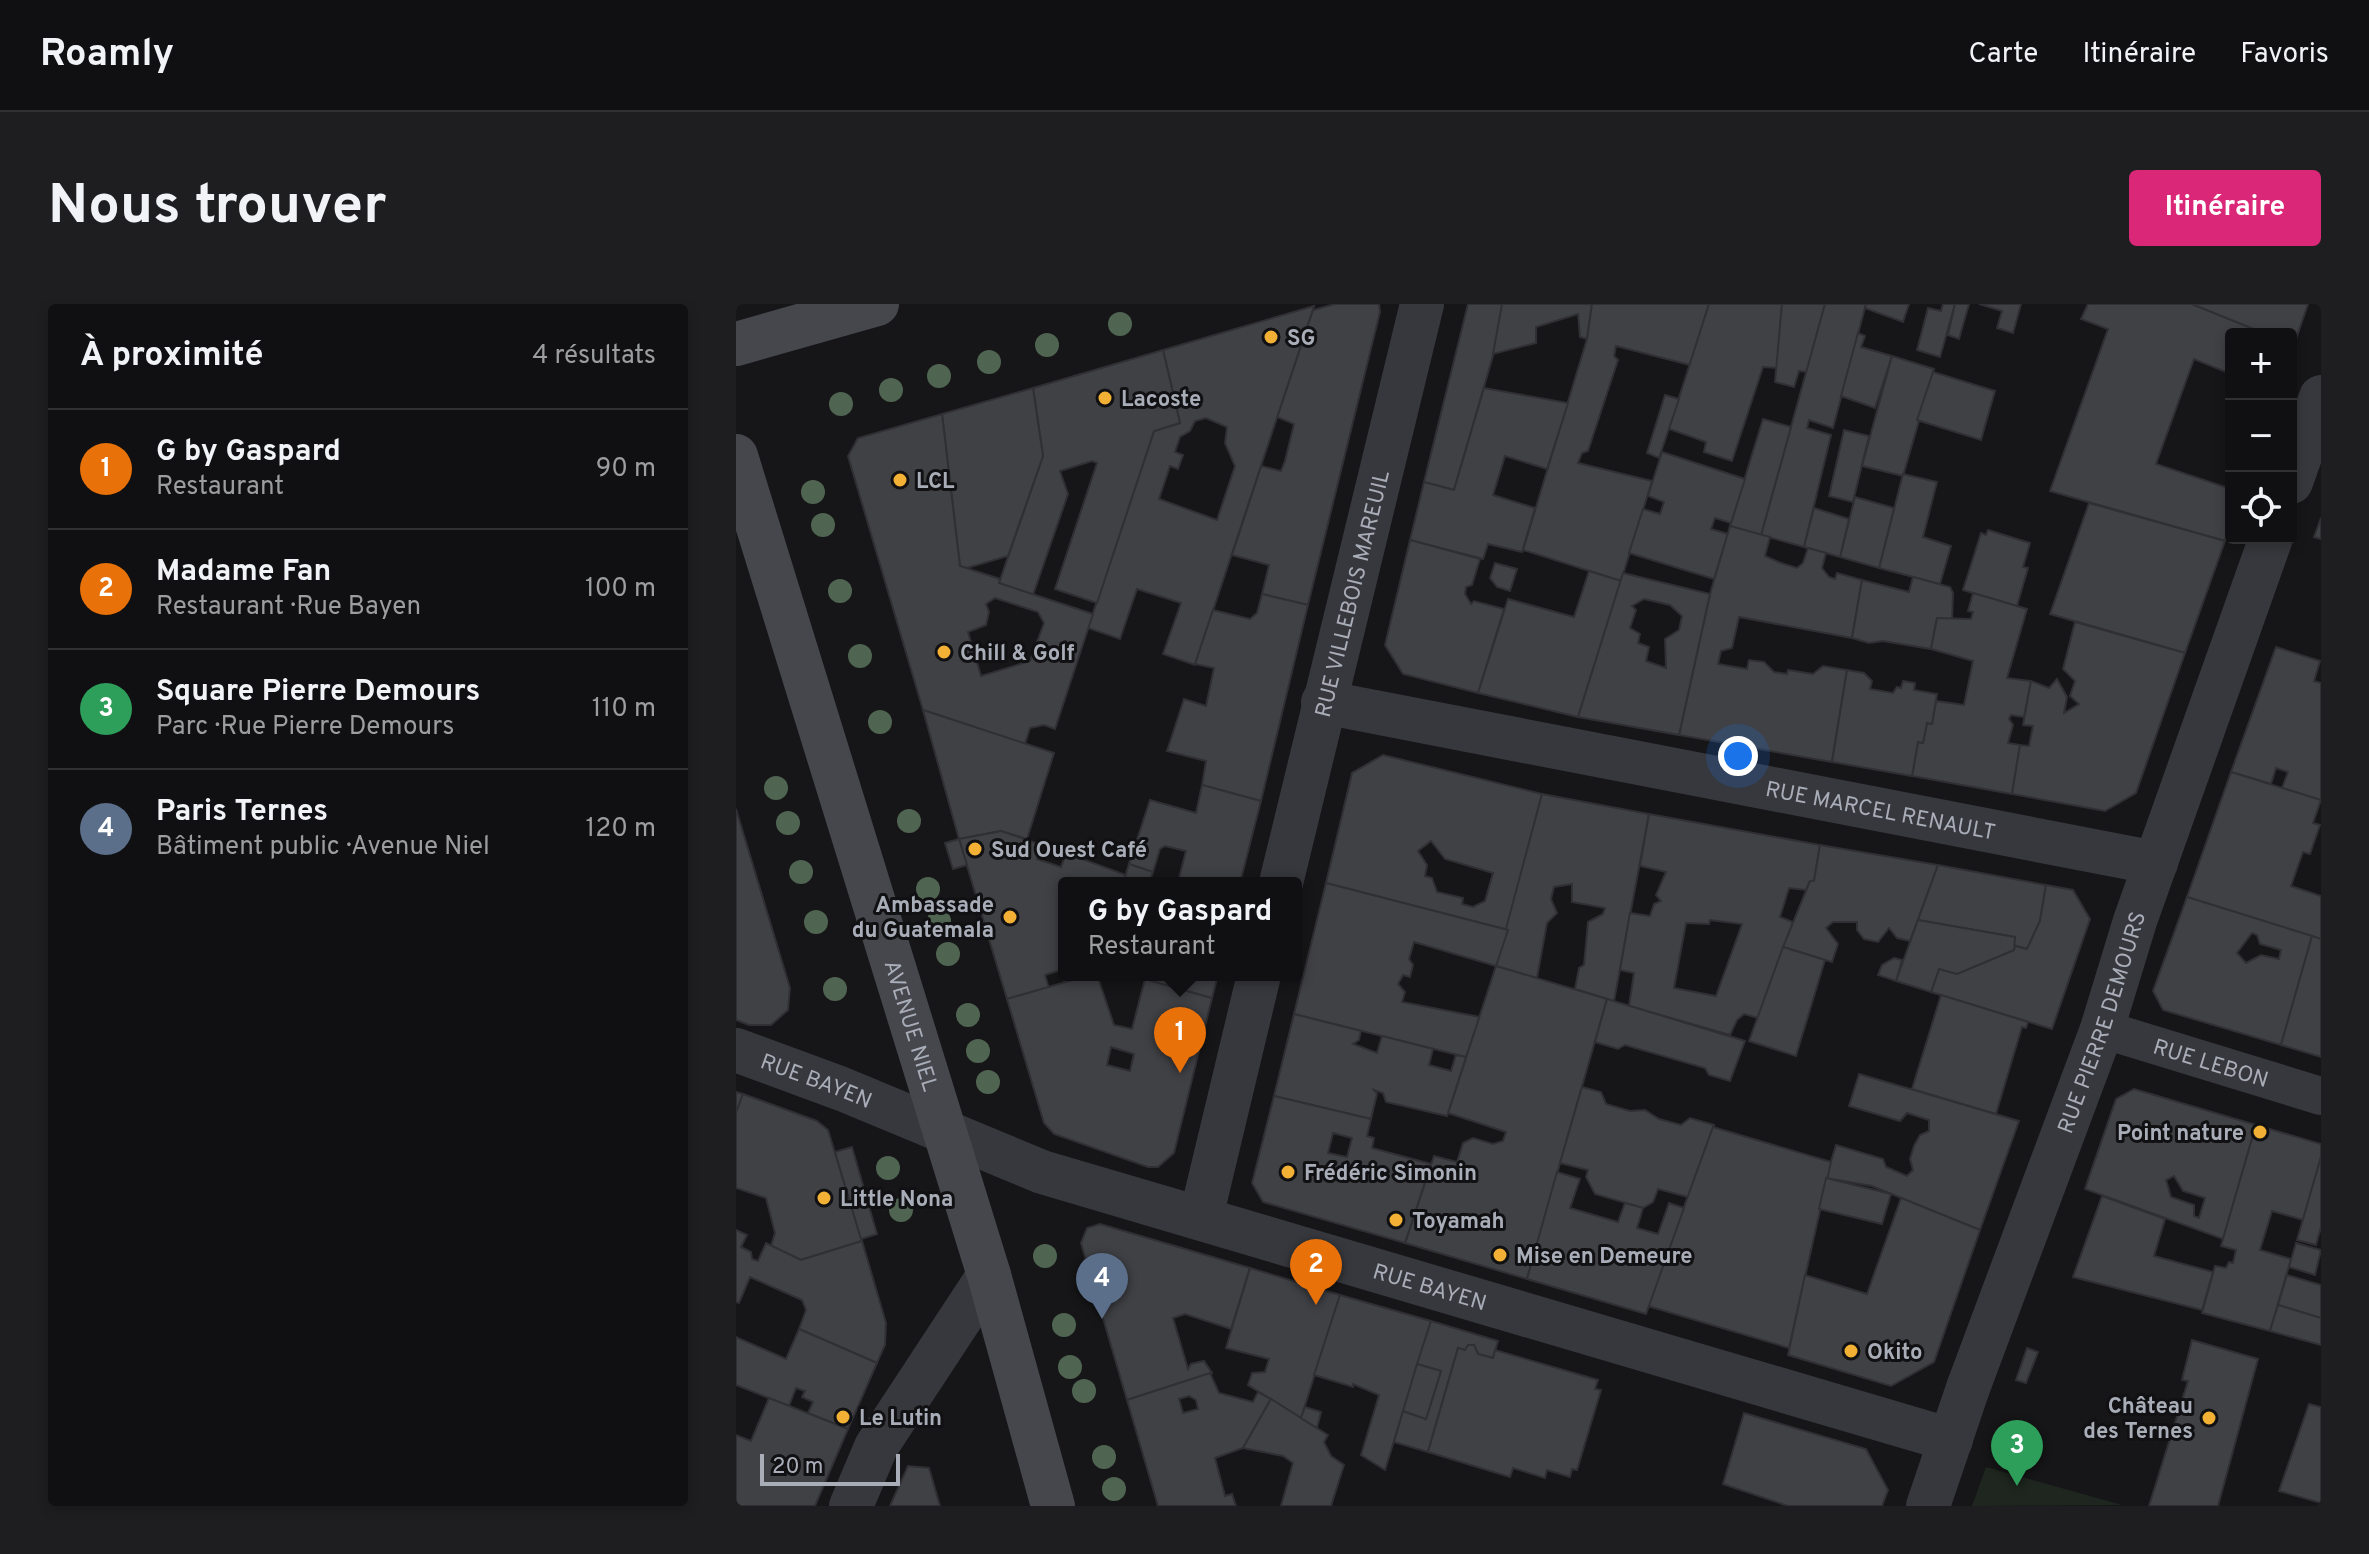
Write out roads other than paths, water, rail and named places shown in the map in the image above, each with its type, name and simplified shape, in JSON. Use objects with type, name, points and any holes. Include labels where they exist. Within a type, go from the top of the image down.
[{"type":"main road","points":[[736,344],[877,304]]},
{"type":"main road","name":"AVENUE NIEL","points":[[736,456],[989,1275],[1053,1506]]},
{"type":"street","name":"RUE VILLEBOIS MAREUIL","points":[[1282,877],[1422,304]]},
{"type":"street","points":[[2295,472],[2321,397]]},
{"type":"street","name":"RUE PIERRE DEMOURS","points":[[1928,1506],[2102,1029],[2156,863],[2269,544]]},
{"type":"street","name":"RUE MARCEL RENAULT","points":[[1323,702],[2156,863]]},
{"type":"street","points":[[1201,1217],[1258,981]]},
{"type":"street","name":"RUE LEBON","points":[[2102,1029],[2321,1096]]},
{"type":"street","name":"RUE BAYEN","points":[[736,1050],[1042,1172],[1951,1440]]},
{"type":"street","points":[[851,1506],[876,1447],[989,1275]]},
{"type":"place","name":"SG","points":[[1271,337]]},
{"type":"place","name":"Lacoste","points":[[1105,398]]},
{"type":"place","name":"LCL","points":[[900,480]]},
{"type":"place","name":"Chill & Golf","points":[[944,652]]},
{"type":"place","name":"Sud Ouest Café","points":[[975,849]]},
{"type":"place","name":"Ambassade du Guatemala","points":[[1010,917]]},
{"type":"place","name":"G by Gaspard","points":[[1180,1073]]},
{"type":"place","name":"Point nature","points":[[2260,1132]]},
{"type":"place","name":"Frédéric Simonin","points":[[1288,1172]]},
{"type":"place","name":"Little Nona","points":[[824,1198]]},
{"type":"place","name":"Toyamah","points":[[1396,1220]]},
{"type":"place","name":"Mise en Demeure","points":[[1500,1255]]},
{"type":"place","name":"Madame Fan","points":[[1316,1305]]},
{"type":"place","name":"Paris Ternes","points":[[1102,1319]]},
{"type":"place","name":"Okito","points":[[1851,1351]]},
{"type":"place","name":"Le Lutin","points":[[843,1417]]},
{"type":"place","name":"Château des Ternes","points":[[2209,1418]]},
{"type":"place","name":"Square Pierre Demours","points":[[2017,1486]]}]
